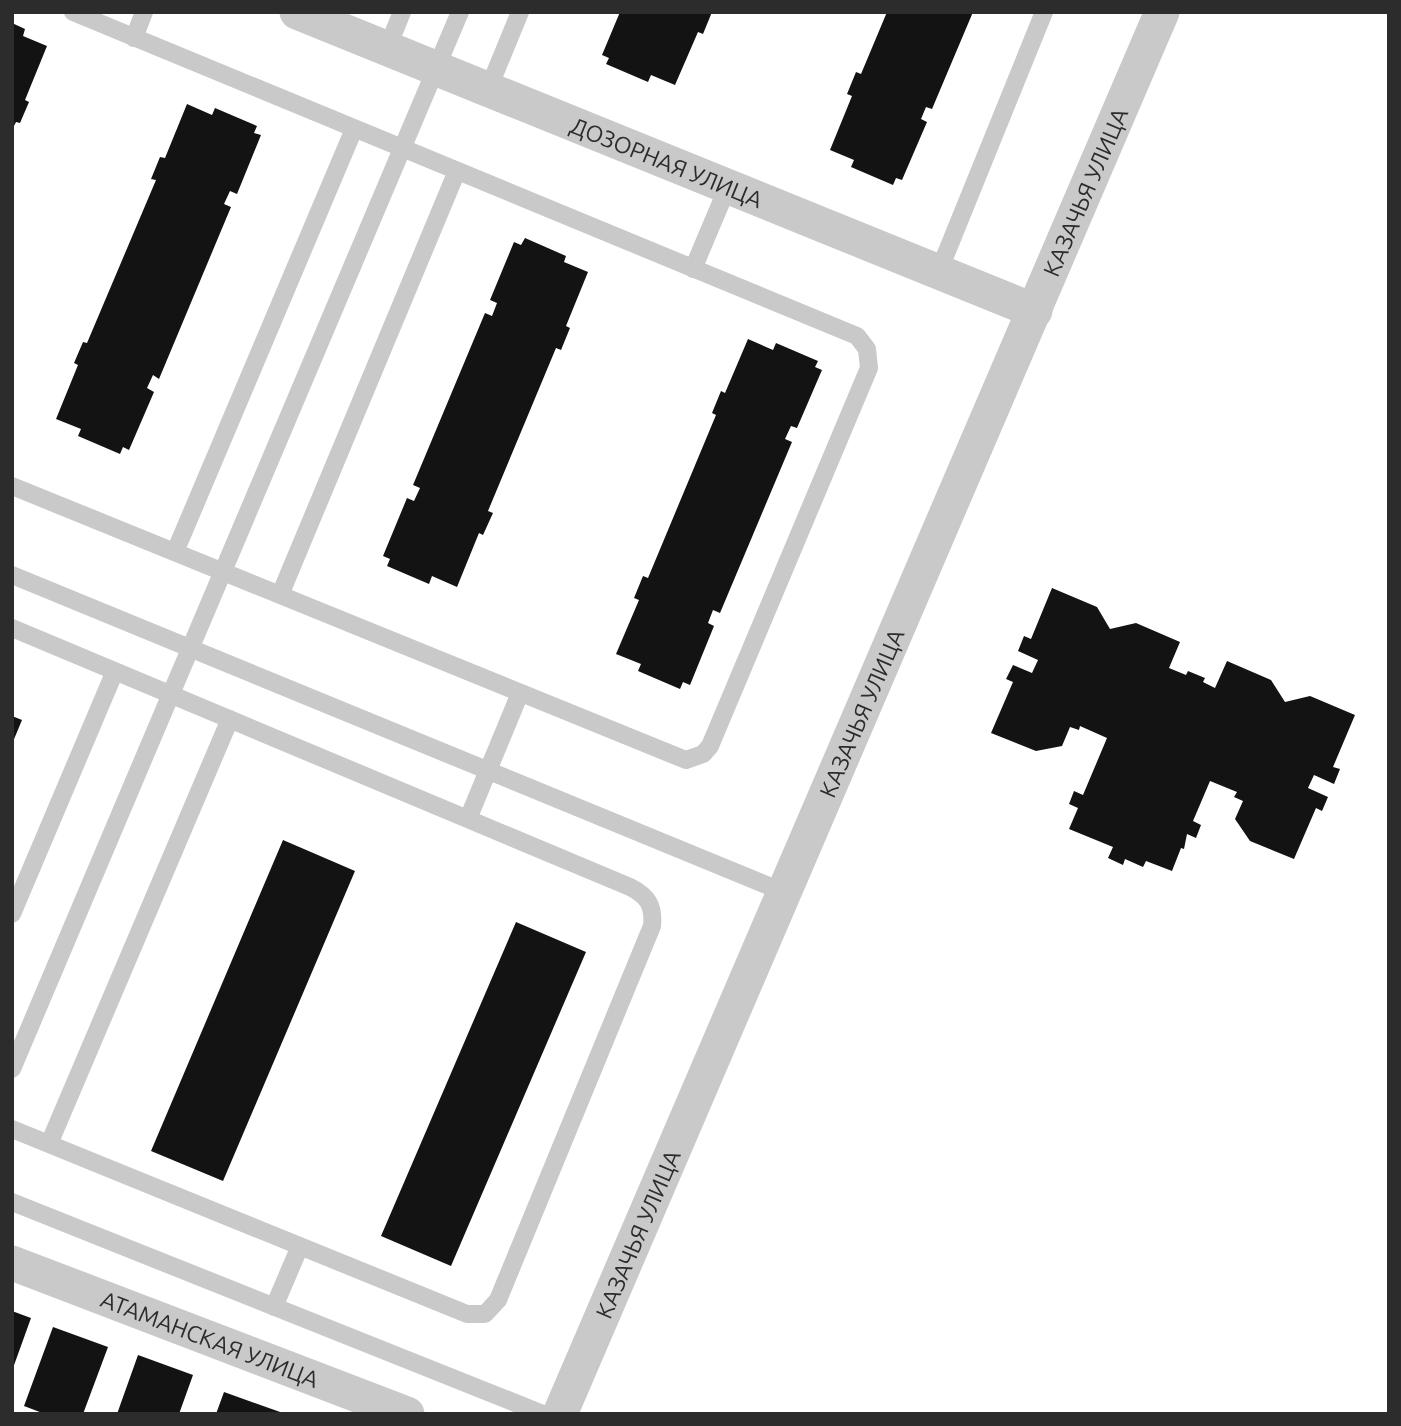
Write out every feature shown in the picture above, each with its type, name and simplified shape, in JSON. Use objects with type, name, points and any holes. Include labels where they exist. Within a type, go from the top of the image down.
[{"type":"street","name":"ДОЗОРНАЯ УЛИЦА","points":[[297,12],[1035,311]]},
{"type":"street","name":"КАЗАЧЬЯ УЛИЦА","points":[[560,1414],[786,893],[1162,12]]},
{"type":"street","name":"АТАМАНСКАЯ УЛИЦА","points":[[12,1263],[407,1414]]},
{"type":"lane","points":[[12,486],[686,760],[703,754],[710,746],[869,368],[867,349],[857,336],[73,12]]},
{"type":"lane","points":[[134,38],[144,12]]},
{"type":"lane","points":[[387,49],[402,12]]},
{"type":"lane","points":[[12,1069],[460,12]]},
{"type":"lane","points":[[488,90],[520,12]]},
{"type":"lane","points":[[939,271],[1044,12]]},
{"type":"lane","points":[[175,552],[354,129]]},
{"type":"lane","points":[[279,595],[457,171]]},
{"type":"lane","points":[[693,269],[728,186]]},
{"type":"lane","points":[[12,575],[786,893]]},
{"type":"lane","points":[[12,628],[642,893],[650,902],[653,913],[652,926],[498,1300],[490,1310],[480,1315],[467,1314],[12,1129]]},
{"type":"lane","points":[[12,914],[115,671]]},
{"type":"lane","points":[[468,819],[520,692]]},
{"type":"lane","points":[[49,1144],[230,719]]},
{"type":"lane","points":[[12,1202],[543,1414]]},
{"type":"lane","points":[[274,1307],[300,1246]]},
{"type":"building","points":[[620,12],[712,12],[703,34],[698,32],[675,85],[651,75],[648,82],[606,64],[609,58],[602,55]]},
{"type":"building","points":[[887,12],[973,12],[932,109],[926,107],[921,119],[927,122],[902,180],[896,178],[893,185],[851,167],[854,160],[830,150],[852,96],[847,94],[856,72],[861,74]]},
{"type":"building","points":[[12,23],[25,29],[23,36],[47,46],[25,100],[29,102],[20,123],[16,122],[12,130]]},
{"type":"building","points":[[187,104],[212,115],[215,108],[257,126],[254,133],[261,135],[237,194],[230,191],[224,204],[231,207],[159,379],[153,375],[147,388],[154,392],[129,450],[123,447],[120,454],[78,436],[81,429],[56,419],[78,365],[74,363],[83,342],[87,343],[156,180],[151,179],[160,157],[165,158]]},
{"type":"building","points":[[525,238],[566,256],[564,262],[588,272],[566,326],[570,328],[561,350],[556,348],[488,511],[493,513],[483,535],[479,533],[457,587],[432,576],[429,584],[387,566],[390,559],[383,556],[407,498],[414,501],[420,488],[413,485],[485,313],[492,316],[497,303],[490,300],[514,242],[521,245]]},
{"type":"building","points":[[748,339],[773,350],[776,343],[818,361],[815,367],[822,370],[797,428],[791,426],[785,439],[792,442],[720,613],[713,610],[708,623],[714,626],[690,685],[683,682],[680,689],[638,671],[641,664],[616,654],[639,600],[634,598],[643,576],[648,578],[716,415],[712,413],[721,391],[725,393]]},
{"type":"building","points":[[1052,588],[1097,607],[1110,629],[1136,623],[1180,642],[1169,668],[1186,675],[1188,671],[1205,678],[1203,682],[1215,688],[1227,661],[1271,680],[1285,702],[1310,696],[1355,715],[1333,767],[1340,769],[1334,784],[1314,775],[1308,788],[1328,797],[1322,811],[1316,808],[1294,859],[1250,841],[1235,819],[1243,801],[1234,797],[1237,792],[1210,781],[1193,821],[1201,825],[1196,838],[1187,834],[1184,849],[1181,848],[1172,871],[1146,861],[1143,867],[1125,859],[1123,865],[1108,858],[1113,847],[1069,829],[1078,808],[1069,804],[1074,791],[1083,795],[1107,738],[1080,726],[1079,730],[1070,727],[1062,746],[1036,751],[991,733],[1013,682],[1006,679],[1013,665],[1032,673],[1038,660],[1018,651],[1024,636],[1031,639]]},
{"type":"building","points":[[12,716],[22,720],[12,744]]},
{"type":"building","points":[[283,840],[355,871],[223,1181],[151,1151]]},
{"type":"building","points":[[516,922],[586,952],[451,1266],[381,1236]]},
{"type":"building","points":[[12,1311],[31,1318],[13,1368],[12,1368]]},
{"type":"building","points":[[53,1327],[108,1347],[83,1414],[45,1414],[24,1406]]},
{"type":"building","points":[[138,1355],[193,1375],[179,1414],[117,1414]]},
{"type":"building","points":[[224,1392],[283,1413],[283,1414],[216,1414]]}]
